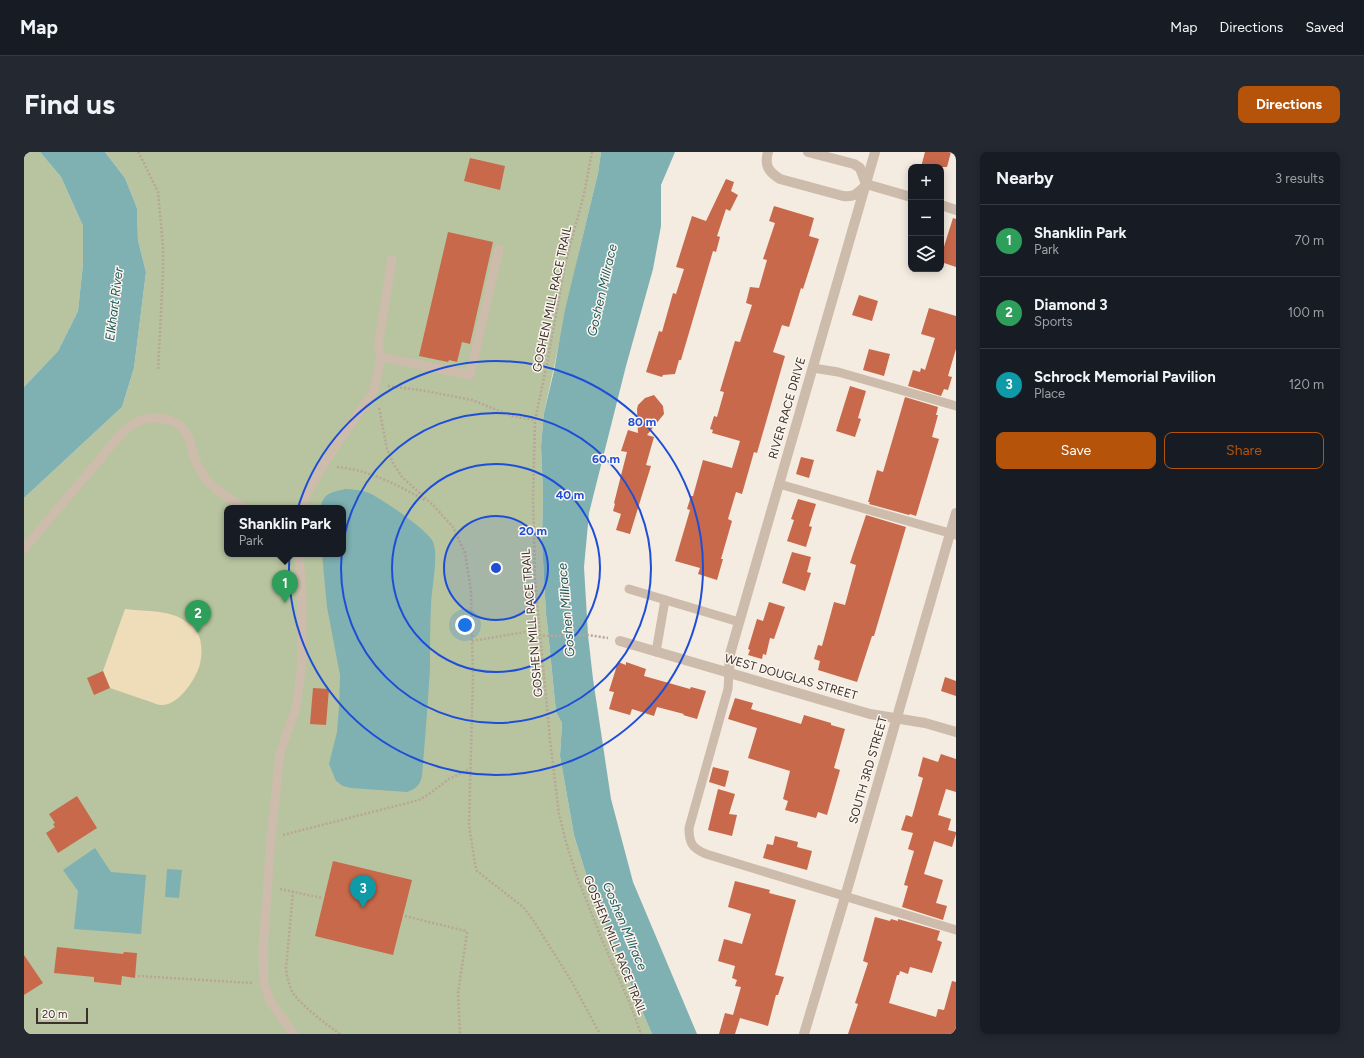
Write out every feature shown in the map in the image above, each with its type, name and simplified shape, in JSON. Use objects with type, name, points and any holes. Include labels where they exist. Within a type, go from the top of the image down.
[{"type":"street","points":[[768,152],[767,160],[771,174],[780,179],[851,197],[858,193],[866,184]]},
{"type":"street","points":[[808,152],[854,164],[860,168],[866,184]]},
{"type":"street","name":"RIVER RACE DRIVE","points":[[729,672],[730,654],[875,152]]},
{"type":"street","points":[[866,184],[908,196]]},
{"type":"street","points":[[944,206],[956,210]]},
{"type":"street","name":"SOUTH 3RD STREET","points":[[804,1034],[896,718],[953,534],[956,513]]},
{"type":"street","name":"WEST DOUGLAS STREET","points":[[620,642],[729,672],[870,714],[925,723],[956,732]]},
{"type":"lane","points":[[382,357],[470,375],[498,249]]},
{"type":"lane","points":[[302,505],[308,491],[322,467],[345,432],[363,409],[377,384],[382,357],[378,346],[392,259]]},
{"type":"lane","points":[[813,368],[838,372],[956,406]]},
{"type":"lane","points":[[24,549],[121,434],[134,423],[145,420],[157,418],[168,419],[177,424],[186,432],[196,462],[208,481],[225,496],[239,505]]},
{"type":"lane","points":[[779,484],[953,534]]},
{"type":"lane","points":[[294,1034],[271,1002],[264,984],[263,951],[271,838],[280,753],[296,708],[302,661],[302,594],[299,557]]},
{"type":"lane","points":[[629,589],[739,622]]},
{"type":"lane","points":[[656,652],[665,600]]},
{"type":"lane","points":[[729,672],[728,689],[689,828],[691,844],[697,850],[706,854],[956,930]]},
{"type":"path","points":[[138,152],[158,192],[164,273],[158,370]]},
{"type":"path","name":"GOSHEN MILL RACE TRAIL","points":[[592,152],[584,194],[565,265],[535,420],[533,504],[535,579],[550,740],[559,814],[576,874],[600,935],[631,1006],[641,1034]]},
{"type":"path","points":[[535,420],[512,416],[472,400],[420,390],[377,384],[382,429],[387,449],[393,463],[402,477],[433,505],[453,527],[465,553],[471,591],[473,676],[469,825],[475,864],[478,871],[523,907],[533,920],[572,982],[600,1034]]},
{"type":"path","points":[[322,467],[332,466],[368,474],[396,484],[433,505]]},
{"type":"path","points":[[472,640],[526,632],[545,636],[594,635]]},
{"type":"path","points":[[271,838],[419,800],[449,779],[470,769]]},
{"type":"path","points":[[322,898],[293,891],[286,969],[293,993],[325,1023],[340,1034]]},
{"type":"path","points":[[405,916],[466,931],[467,933],[458,993],[460,1034]]},
{"type":"path","points":[[138,976],[264,984]]},
{"type":"green space","points":[[24,152],[40,152],[61,177],[83,226],[83,264],[78,311],[58,351],[24,387]]},
{"type":"green space","points":[[105,152],[601,152],[598,173],[544,413],[541,446],[543,492],[542,542],[546,614],[556,712],[562,723],[560,756],[574,835],[586,874],[611,938],[652,1034],[24,1034],[24,498],[122,407],[134,368],[146,272],[138,240],[137,208],[125,178]]},
{"type":"sand","points":[[125,609],[162,612],[176,616],[190,625],[199,636],[201,655],[198,670],[185,691],[173,702],[160,705],[110,688],[103,671]]},
{"type":"water","name":"Elkhart River","points":[[40,152],[105,152],[125,178],[137,208],[138,240],[146,272],[134,368],[122,407],[24,498],[24,387],[58,351],[78,311],[83,264],[83,226],[61,177]]},
{"type":"water","name":"Goshen Millrace","points":[[601,152],[675,152],[661,185],[661,226],[653,269],[626,366],[589,513],[584,567],[588,635],[593,679],[611,799],[633,882],[697,1034],[652,1034],[611,938],[586,874],[574,835],[560,756],[562,723],[556,712],[546,614],[542,542],[543,492],[541,446],[544,413],[554,371],[565,310],[598,173]]},
{"type":"water","points":[[345,489],[369,493],[394,508],[423,530],[433,542],[435,548],[435,564],[431,599],[430,667],[422,776],[417,786],[413,790],[407,792],[351,788],[343,786],[336,781],[329,764],[337,732],[340,675],[327,607],[322,557],[346,557],[346,505],[321,505],[326,496],[335,491]]},
{"type":"water","points":[[95,848],[111,872],[146,875],[141,934],[74,929],[78,891],[63,870]]},
{"type":"water","points":[[167,869],[182,870],[179,898],[165,897]]},
{"type":"building","points":[[925,152],[951,152],[947,167],[944,167],[944,164],[922,164]]},
{"type":"building","points":[[470,158],[505,166],[500,190],[464,181]]},
{"type":"building","points":[[726,179],[734,182],[731,191],[738,195],[730,211],[726,209],[717,236],[720,237],[716,252],[713,251],[681,360],[679,360],[675,374],[663,375],[662,377],[646,372],[659,331],[662,332],[673,293],[676,294],[684,269],[676,267],[692,216],[706,221]]},
{"type":"building","points":[[774,206],[814,218],[809,236],[819,239],[803,289],[801,288],[789,327],[782,325],[773,352],[785,356],[757,453],[754,452],[742,494],[736,492],[728,519],[732,521],[721,559],[723,559],[717,580],[698,574],[700,568],[675,561],[690,510],[687,509],[691,496],[693,496],[703,460],[732,468],[740,441],[712,433],[713,430],[710,429],[714,416],[717,417],[724,392],[720,391],[735,341],[740,342],[752,305],[746,303],[750,287],[759,288],[767,260],[763,259],[775,223],[769,221]]},
{"type":"building","points":[[953,218],[956,219],[956,267],[944,263],[944,246]]},
{"type":"building","points":[[448,232],[493,242],[470,344],[462,342],[457,362],[449,360],[448,362],[419,356]]},
{"type":"building","points":[[859,295],[878,301],[872,321],[852,315]]},
{"type":"building","points":[[929,308],[956,316],[956,349],[948,376],[952,377],[948,390],[944,389],[941,396],[908,386],[913,370],[920,372],[921,368],[925,370],[935,338],[921,334]]},
{"type":"building","points":[[869,349],[890,354],[884,376],[863,370]]},
{"type":"building","points":[[850,386],[866,391],[858,418],[861,419],[855,437],[836,431]]},
{"type":"building","points":[[654,395],[663,406],[664,414],[647,435],[654,437],[646,465],[651,466],[630,534],[616,530],[621,514],[613,511],[627,452],[621,451],[628,430],[638,433],[638,405],[645,398]]},
{"type":"building","points":[[905,397],[938,407],[936,415],[938,415],[932,437],[939,439],[916,516],[869,504],[870,502],[868,502],[877,470],[883,472]]},
{"type":"building","points":[[801,457],[814,460],[809,478],[796,474]]},
{"type":"building","points":[[798,499],[816,504],[809,526],[812,527],[806,547],[787,541],[794,520],[791,519]]},
{"type":"building","points":[[866,515],[906,527],[874,636],[872,636],[857,682],[818,670],[820,661],[814,659],[818,645],[822,646],[834,602],[845,605],[856,565],[850,563]]},
{"type":"building","points":[[792,552],[811,557],[807,572],[811,573],[805,591],[782,583]]},
{"type":"building","points":[[769,602],[785,607],[774,639],[770,638],[766,655],[763,654],[762,659],[748,655],[750,650],[748,649],[757,619],[763,621]]},
{"type":"building","points":[[618,662],[626,665],[626,662],[646,669],[644,676],[690,689],[691,687],[706,691],[697,719],[657,707],[654,716],[632,709],[630,715],[609,709],[614,692],[609,691]]},
{"type":"building","points":[[103,671],[110,688],[94,695],[87,678]]},
{"type":"building","points":[[945,677],[956,681],[956,696],[941,691]]},
{"type":"building","points":[[313,688],[329,689],[326,725],[310,724]]},
{"type":"building","points":[[735,698],[753,703],[751,709],[801,724],[804,715],[845,729],[834,768],[840,770],[827,815],[818,812],[816,818],[785,810],[788,801],[783,799],[790,771],[748,758],[757,728],[728,719]]},
{"type":"building","points":[[941,754],[956,759],[956,792],[946,789],[938,815],[951,819],[948,830],[956,832],[956,834],[952,847],[934,841],[924,874],[943,880],[936,903],[947,906],[943,920],[902,907],[908,886],[904,885],[914,851],[908,849],[913,833],[901,830],[906,815],[912,817],[923,778],[918,776],[923,757],[938,762]]},
{"type":"building","points":[[713,767],[729,771],[725,787],[709,782]]},
{"type":"building","points":[[718,789],[735,794],[729,814],[737,815],[732,836],[708,830]]},
{"type":"building","points":[[77,796],[97,828],[58,853],[46,833],[55,827],[53,824],[55,823],[49,814]]},
{"type":"building","points":[[775,836],[798,842],[797,847],[812,851],[807,870],[763,858],[767,844],[773,845]]},
{"type":"building","points":[[333,861],[412,880],[393,955],[315,936]]},
{"type":"building","points":[[735,881],[770,890],[769,893],[796,900],[775,975],[784,977],[778,995],[776,995],[768,1026],[740,1018],[735,1034],[719,1034],[725,1013],[733,1015],[741,987],[735,986],[737,980],[732,978],[735,966],[718,961],[724,939],[742,944],[751,914],[728,907]]},
{"type":"building","points":[[875,917],[890,921],[891,919],[898,921],[898,919],[940,931],[937,940],[942,942],[932,973],[910,967],[908,974],[900,971],[899,975],[897,975],[889,1003],[936,1017],[938,1009],[944,1010],[952,981],[956,982],[956,1034],[848,1034],[858,1004],[855,1003],[868,963],[863,961]]},
{"type":"building","points":[[57,947],[123,954],[124,952],[137,953],[135,978],[122,976],[121,985],[94,982],[94,977],[54,973]]},
{"type":"building","points":[[24,955],[43,983],[24,995]]},
{"type":"place","name":"Shanklin Park","points":[[285,603]]},
{"type":"place","name":"Diamond 3","points":[[198,633]]},
{"type":"place","name":"Schrock Memorial Pavilion","points":[[363,908]]}]
